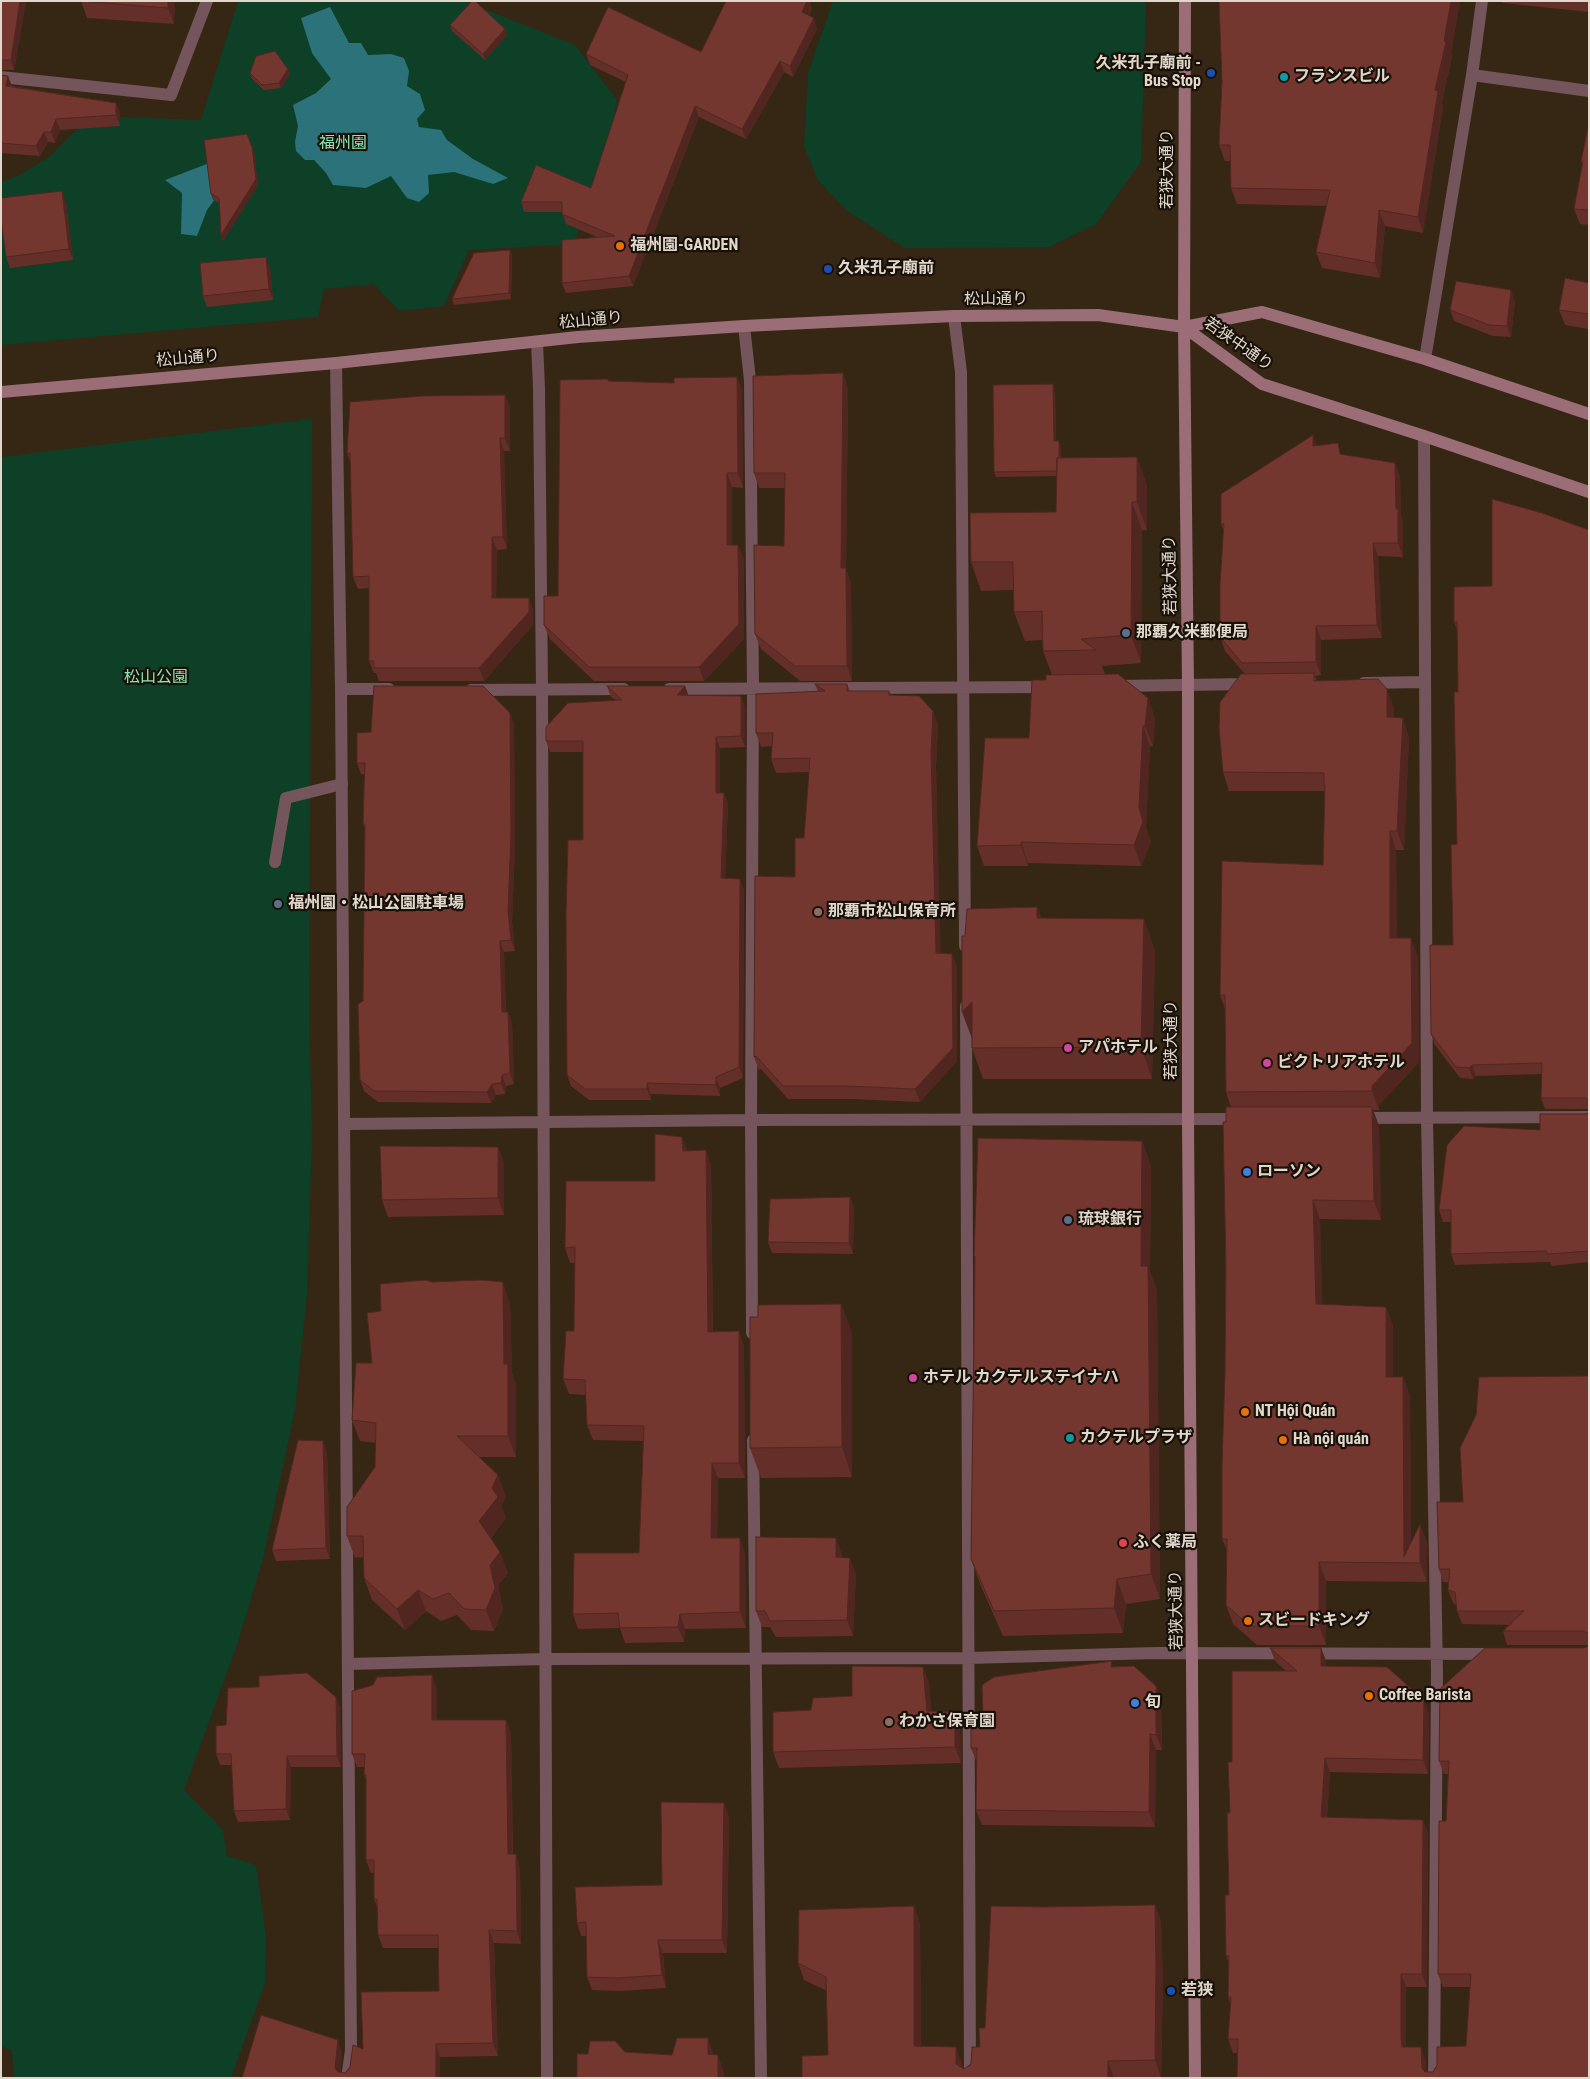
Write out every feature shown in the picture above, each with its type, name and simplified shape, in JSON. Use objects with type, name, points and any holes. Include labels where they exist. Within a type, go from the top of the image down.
[{"type":"main road","name":"若狭大通り","points":[[1185,1],[1184,327],[1188,684],[1188,1120],[1194,1654],[1195,2078]]},
{"type":"main road","name":"若狭中通り","points":[[1184,327],[1262,312],[1425,359],[1589,414]]},
{"type":"main road","name":"松山通り","points":[[1,392],[336,363],[578,337],[744,326],[954,316],[1098,315],[1184,327]]},
{"type":"main road","name":"若狭中通り","points":[[1184,327],[1262,384],[1589,492]]},
{"type":"street","points":[[1,76],[171,95],[206,1]]},
{"type":"street","points":[[1425,359],[1472,75],[1482,1]]},
{"type":"street","points":[[1472,75],[1589,91]]},
{"type":"street","points":[[954,316],[961,372],[965,962]]},
{"type":"street","points":[[744,326],[750,380],[753,688],[752,1350]]},
{"type":"street","points":[[537,342],[542,690],[547,2078]]},
{"type":"street","points":[[336,363],[342,689],[351,2050],[347,2078]]},
{"type":"street","points":[[1424,436],[1427,1117],[1436,1654],[1434,2078]]},
{"type":"street","points":[[1355,683],[1424,682]]},
{"type":"street","points":[[1100,686],[1257,684]]},
{"type":"street","points":[[656,689],[1061,687]]},
{"type":"street","points":[[342,689],[399,689]]},
{"type":"street","points":[[457,690],[637,689]]},
{"type":"street","points":[[275,862],[286,798],[342,784]]},
{"type":"street","points":[[966,992],[970,2078]]},
{"type":"street","points":[[1348,1118],[1589,1117]]},
{"type":"street","points":[[344,1124],[751,1120],[1259,1119]]},
{"type":"street","points":[[753,1430],[754,1659],[761,2078]]},
{"type":"street","points":[[348,1664],[545,1659],[968,1658],[1194,1654],[1503,1654]]},
{"type":"green space","name":"福州園","points":[[238,1],[475,1],[484,9],[575,45],[617,100],[608,143],[574,244],[469,250],[444,306],[399,311],[374,284],[324,289],[318,317],[1,345],[1,182],[17,176],[48,158],[91,116],[201,120]]},
{"type":"green space","points":[[833,1],[1146,1],[1141,162],[1096,224],[1049,247],[905,248],[847,211],[818,180],[804,147],[808,73]]},
{"type":"green space","name":"松山公園","points":[[312,419],[309,1015],[312,1136],[307,1295],[295,1410],[263,1559],[237,1645],[184,1790],[223,1830],[227,1856],[256,1865],[266,1936],[265,1983],[231,2078],[14,2078],[12,2051],[1,2046],[1,457]]},
{"type":"water","points":[[330,7],[349,43],[361,43],[368,55],[391,54],[404,58],[409,71],[407,86],[420,94],[425,110],[417,119],[419,127],[441,130],[447,140],[473,159],[508,178],[493,184],[454,172],[428,175],[429,193],[419,202],[407,198],[391,176],[366,188],[333,185],[326,173],[314,160],[305,160],[296,151],[295,142],[298,126],[293,105],[316,93],[331,79],[312,53],[301,18]]},
{"type":"water","points":[[217,160],[224,187],[207,210],[197,236],[181,234],[182,193],[165,180]]},
{"type":"building","points":[[1,1],[20,1],[11,60],[1,60]]},
{"type":"building","points":[[81,1],[168,1],[168,8]]},
{"type":"building","points":[[472,1],[475,1],[505,29],[483,54],[450,25]]},
{"type":"building","points":[[726,1],[807,1],[802,12],[814,18],[790,66],[780,61],[742,129],[695,106],[629,276],[562,283],[562,240],[615,236],[562,214],[562,202],[521,202],[536,165],[591,188],[628,75],[586,54],[608,7],[701,52]]},
{"type":"building","points":[[1219,1],[1451,1],[1444,41],[1446,42],[1435,90],[1438,91],[1418,217],[1379,210],[1375,263],[1316,252],[1330,190],[1231,188],[1230,145],[1219,145],[1222,82]]},
{"type":"building","points":[[275,51],[288,69],[279,83],[262,85],[250,73],[256,56]]},
{"type":"building","points":[[1,75],[8,76],[6,86],[116,103],[116,115],[56,119],[51,132],[44,132],[36,146],[1,143]]},
{"type":"building","points":[[1589,123],[1589,210],[1574,209],[1583,161],[1581,161]]},
{"type":"building","points":[[247,134],[252,147],[256,179],[221,235],[219,198],[211,194],[204,140]]},
{"type":"building","points":[[62,191],[69,249],[6,257],[1,218],[1,198]]},
{"type":"building","points":[[510,250],[509,293],[452,299],[474,253]]},
{"type":"building","points":[[266,257],[269,289],[203,296],[200,263]]},
{"type":"building","points":[[1565,278],[1589,283],[1589,314],[1559,310]]},
{"type":"building","points":[[1456,281],[1511,290],[1507,326],[1489,325],[1450,310]]},
{"type":"building","points":[[843,373],[841,568],[846,568],[847,666],[795,666],[755,634],[754,545],[784,546],[785,473],[754,473],[753,376]]},
{"type":"building","points":[[737,377],[738,473],[727,473],[727,545],[738,545],[739,624],[699,667],[589,667],[544,625],[544,596],[558,596],[560,380],[608,379],[608,381],[674,383],[674,378]]},
{"type":"building","points":[[1053,384],[1054,441],[1059,441],[1057,471],[994,472],[993,385]]},
{"type":"building","points":[[505,395],[505,438],[500,438],[503,537],[492,537],[492,598],[529,598],[529,612],[479,668],[374,668],[374,661],[369,661],[369,576],[353,577],[350,453],[347,453],[350,402],[423,396]]},
{"type":"building","points":[[1313,435],[1313,446],[1338,443],[1340,454],[1395,463],[1398,543],[1373,543],[1377,625],[1316,626],[1316,662],[1242,663],[1220,637],[1220,584],[1224,524],[1221,524],[1221,494]]},
{"type":"building","points":[[1137,457],[1137,502],[1132,502],[1131,635],[1081,639],[1096,650],[1043,651],[1042,611],[1014,612],[1013,562],[971,562],[970,513],[1056,512],[1057,458]]},
{"type":"building","points":[[1492,499],[1542,513],[1589,530],[1589,1100],[1585,1098],[1541,1098],[1542,1063],[1472,1065],[1469,1068],[1456,1067],[1431,1034],[1430,945],[1453,945],[1451,845],[1457,844],[1454,692],[1458,692],[1457,622],[1454,622],[1454,587],[1492,586]]},
{"type":"building","points":[[1314,673],[1314,681],[1378,679],[1387,689],[1387,717],[1403,718],[1397,831],[1390,831],[1390,938],[1411,938],[1412,1043],[1372,1086],[1372,1091],[1226,1092],[1225,995],[1220,995],[1222,861],[1323,865],[1325,785],[1324,773],[1223,772],[1219,728],[1220,702],[1241,674]]},
{"type":"building","points":[[1118,674],[1148,698],[1145,726],[1143,726],[1139,807],[1143,822],[1134,845],[1021,842],[1021,845],[977,846],[985,738],[1029,738],[1032,680],[1046,680],[1046,675]]},
{"type":"building","points":[[815,684],[847,684],[847,691],[889,691],[889,695],[919,696],[933,711],[931,753],[936,953],[952,954],[953,1048],[915,1089],[783,1086],[756,1056],[754,1057],[755,876],[795,877],[795,838],[804,838],[810,758],[771,759],[773,733],[756,733],[756,694],[825,691]]},
{"type":"building","points":[[374,686],[483,686],[510,713],[511,835],[508,911],[511,940],[500,941],[502,1012],[508,1012],[510,1073],[502,1075],[501,1083],[492,1084],[487,1092],[374,1091],[360,1080],[358,1004],[363,1001],[365,763],[357,763],[357,733],[371,732]]},
{"type":"building","points":[[607,686],[685,686],[677,695],[741,696],[741,736],[716,737],[716,793],[724,793],[721,878],[740,879],[739,1067],[716,1077],[716,1085],[647,1083],[647,1089],[585,1089],[567,1075],[566,915],[568,840],[583,840],[583,741],[546,741],[546,727],[568,703],[622,700]]},
{"type":"building","points":[[1037,907],[1037,918],[1144,919],[1141,1047],[972,1048],[972,1002],[962,1012],[962,936],[965,936],[967,909]]},
{"type":"building","points":[[1226,1107],[1372,1107],[1374,1201],[1313,1200],[1316,1304],[1386,1307],[1386,1377],[1403,1377],[1404,1557],[1420,1524],[1420,1563],[1319,1562],[1319,1626],[1250,1626],[1226,1605],[1227,1539],[1222,1539],[1222,1466],[1226,1269],[1223,1122],[1226,1122]]},
{"type":"building","points":[[1589,1113],[1589,1251],[1548,1254],[1546,1251],[1451,1254],[1451,1210],[1439,1210],[1447,1145],[1464,1126],[1540,1130],[1540,1114]]},
{"type":"building","points":[[655,1134],[682,1137],[683,1151],[706,1150],[708,1332],[739,1331],[739,1463],[712,1463],[711,1538],[740,1538],[740,1612],[680,1614],[678,1627],[620,1628],[618,1613],[573,1614],[574,1553],[639,1553],[644,1426],[587,1425],[585,1380],[563,1379],[566,1331],[574,1331],[575,1247],[565,1248],[566,1181],[655,1181]]},
{"type":"building","name":"カクテルプラザ","points":[[978,1138],[1142,1141],[1141,1266],[1148,1266],[1151,1574],[1117,1579],[1114,1608],[994,1611],[971,1559],[974,1256]]},
{"type":"building","points":[[380,1146],[498,1147],[498,1198],[382,1200]]},
{"type":"building","points":[[850,1197],[849,1243],[768,1242],[770,1199]]},
{"type":"building","points":[[425,1280],[433,1282],[481,1280],[503,1282],[504,1364],[508,1364],[508,1436],[457,1436],[498,1475],[492,1488],[498,1497],[479,1521],[500,1552],[490,1565],[495,1588],[486,1610],[464,1609],[449,1593],[433,1599],[418,1590],[397,1609],[364,1578],[363,1536],[347,1536],[347,1507],[375,1467],[376,1423],[352,1420],[356,1363],[372,1363],[367,1313],[381,1311],[380,1284]]},
{"type":"building","points":[[841,1304],[842,1447],[750,1448],[750,1317],[758,1317],[758,1305]]},
{"type":"building","points":[[1589,1376],[1589,1634],[1584,1631],[1503,1631],[1524,1611],[1457,1611],[1455,1592],[1448,1590],[1450,1569],[1439,1569],[1437,1502],[1463,1502],[1460,1448],[1476,1415],[1479,1377]]},
{"type":"building","points":[[298,1440],[323,1441],[326,1548],[272,1550]]},
{"type":"building","points":[[756,1537],[836,1538],[836,1557],[850,1558],[847,1620],[770,1621],[765,1611],[756,1611]]},
{"type":"building","points":[[1589,1646],[1589,2078],[1237,2078],[1238,2039],[1228,2039],[1231,1997],[1228,1997],[1229,1956],[1226,1956],[1225,1895],[1229,1895],[1227,1813],[1230,1813],[1228,1762],[1232,1762],[1232,1671],[1297,1671],[1270,1648],[1321,1648],[1321,1666],[1387,1667],[1424,1700],[1423,1760],[1325,1758],[1321,1817],[1423,1820],[1422,1974],[1401,1974],[1401,2038],[1402,2047],[1421,2047],[1422,2068],[1425,2072],[1433,2072],[1437,2065],[1437,2047],[1466,2046],[1471,1974],[1438,1974],[1439,1821],[1446,1821],[1449,1761],[1439,1761],[1440,1689],[1485,1648],[1584,1648]]},
{"type":"building","points":[[1112,1661],[1111,1667],[1134,1666],[1156,1686],[1156,1735],[1150,1734],[1149,1812],[976,1810],[977,1748],[971,1748],[971,1713],[983,1714],[982,1685],[994,1677]]},
{"type":"building","points":[[852,1666],[923,1667],[927,1711],[955,1712],[955,1747],[773,1752],[773,1712],[811,1710],[813,1698],[852,1696]]},
{"type":"building","points":[[307,1673],[336,1697],[337,1756],[287,1756],[286,1809],[234,1811],[231,1754],[216,1754],[216,1726],[226,1725],[228,1688],[259,1687],[259,1676]]},
{"type":"building","points":[[432,1675],[432,1720],[506,1720],[508,1854],[516,1854],[517,1931],[489,1930],[493,2043],[436,2044],[436,2078],[242,2078],[261,2015],[338,2040],[335,2068],[338,2072],[345,2073],[350,2067],[353,2045],[363,2049],[361,1992],[439,1991],[438,1935],[378,1935],[377,1899],[374,1899],[374,1860],[366,1860],[365,1754],[352,1754],[352,1691],[373,1685],[377,1677]]},
{"type":"building","points":[[661,1802],[724,1803],[722,1940],[658,1940],[662,1975],[616,1978],[587,1977],[586,1922],[577,1923],[575,1887],[662,1885]]},
{"type":"building","points":[[1155,1905],[1155,2060],[1108,2061],[1108,2078],[802,2078],[802,2056],[828,2055],[826,1977],[798,1963],[799,1910],[914,1906],[914,2046],[956,2047],[956,2064],[964,2069],[971,2064],[972,2047],[980,2047],[979,2028],[985,2028],[991,1906]]},
{"type":"building","points":[[677,2038],[708,2038],[708,2054],[718,2055],[718,2078],[577,2078],[577,2054],[588,2054],[590,2041],[615,2041],[625,2052],[672,2055]]},
{"type":"place","name":"久米孔子廟前 - Bus Stop","points":[[1211,73]]},
{"type":"place","name":"フランスビル","points":[[1284,77]]},
{"type":"place","name":"福州園-GARDEN","points":[[620,246]]},
{"type":"place","name":"久米孔子廟前","points":[[828,269]]},
{"type":"place","name":"那覇久米郵便局","points":[[1126,633]]},
{"type":"place","name":"福州園・松山公園駐車場","points":[[278,904]]},
{"type":"place","name":"那覇市松山保育所","points":[[818,912]]},
{"type":"place","name":"アパホテル","points":[[1068,1048]]},
{"type":"place","name":"ビクトリアホテル","points":[[1267,1063]]},
{"type":"place","name":"ローソン","points":[[1247,1172]]},
{"type":"place","name":"琉球銀行","points":[[1068,1220]]},
{"type":"place","name":"ホテル カクテルステイナハ","points":[[913,1378]]},
{"type":"place","name":"NT Hội Quán","points":[[1245,1412]]},
{"type":"place","name":"カクテルプラザ","points":[[1070,1438]]},
{"type":"place","name":"Hà nội quán","points":[[1283,1440]]},
{"type":"place","name":"ふく薬局","points":[[1123,1543]]},
{"type":"place","name":"スビードキング","points":[[1248,1621]]},
{"type":"place","name":"Coffee Barista","points":[[1369,1696]]},
{"type":"place","name":"旬","points":[[1135,1703]]},
{"type":"place","name":"わかさ保育園","points":[[889,1722]]},
{"type":"place","name":"若狭","points":[[1171,1991]]}]
